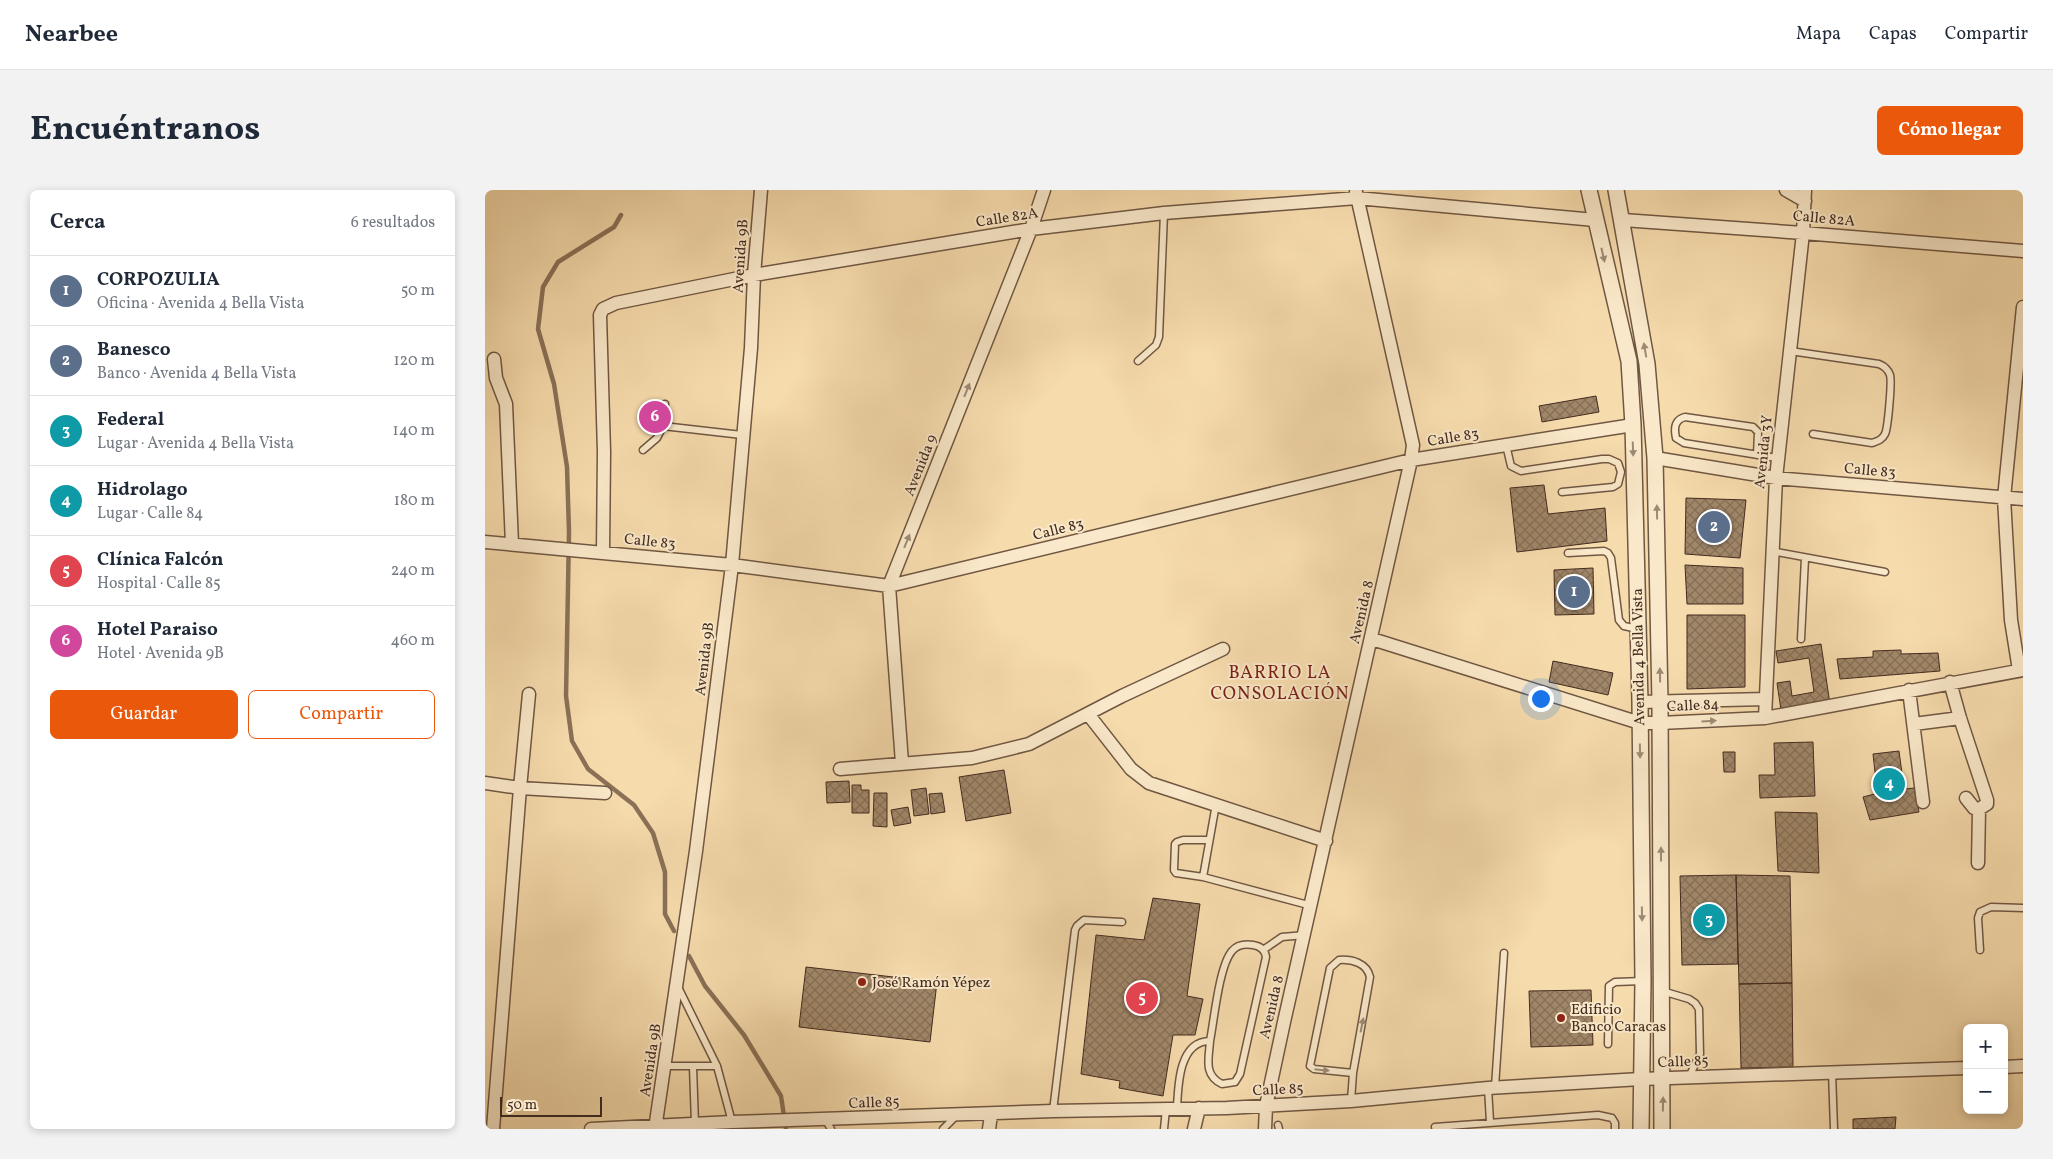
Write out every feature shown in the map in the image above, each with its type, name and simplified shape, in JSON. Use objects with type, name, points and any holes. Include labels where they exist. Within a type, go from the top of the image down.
[{"type":"street","name":"Avenida 9B","points":[[656,1127],[713,721],[732,565],[751,348],[754,275],[761,190]]},
{"type":"street","name":"Avenida 9","points":[[902,762],[889,586],[1031,229],[1044,190]]},
{"type":"street","name":"Avenida 4 Bella Vista","points":[[1589,190],[1629,361],[1633,425],[1640,702],[1643,981],[1641,1129]]},
{"type":"street","name":"Avenida 4 Bella Vista","points":[[1616,190],[1623,220],[1647,364],[1655,458],[1660,702],[1662,1129]]},
{"type":"street","points":[[1786,190],[1805,195]]},
{"type":"street","name":"Calle 82A","points":[[603,552],[604,452],[600,315],[603,309],[616,303],[754,275],[1031,229],[1164,213],[1356,194],[1595,220]]},
{"type":"street","name":"Avenida 8","points":[[1265,1129],[1267,1106],[1372,639],[1413,445],[1356,194]]},
{"type":"street","name":"Avenida 3Y","points":[[1765,718],[1775,478],[1803,232],[1805,195]]},
{"type":"street","name":"Calle 82A","points":[[1623,220],[1803,232],[2023,252]]},
{"type":"street","points":[[2021,670],[2011,620],[2004,498],[2023,307]]},
{"type":"street","points":[[494,359],[496,378],[506,404],[512,544]]},
{"type":"street","name":"Calle 83","points":[[485,542],[732,565],[889,586],[1411,460],[1633,425]]},
{"type":"street","name":"Calle 83","points":[[1655,458],[1775,478],[2023,499]]},
{"type":"street","name":"Calle 84","points":[[1372,639],[1640,723],[1765,718],[2021,670]]},
{"type":"street","points":[[840,769],[902,762],[971,758],[1029,744],[1223,649]]},
{"type":"street","points":[[1950,682],[1959,718],[1987,800],[1987,804],[1979,809]]},
{"type":"street","points":[[1909,690],[1923,802]]},
{"type":"street","points":[[493,1129],[529,694]]},
{"type":"street","name":"Calle 84","points":[[1640,702],[1766,699]]},
{"type":"street","points":[[1088,714],[1131,769],[1149,783],[1326,840]]},
{"type":"street","points":[[1914,724],[1959,718]]},
{"type":"street","points":[[485,783],[521,788],[605,793]]},
{"type":"street","points":[[1966,798],[1970,805],[1979,809]]},
{"type":"street","points":[[1978,863],[1979,809]]},
{"type":"street","points":[[2008,1067],[2023,1066]]},
{"type":"street","name":"Calle 85","points":[[591,1129],[732,1122],[785,1121],[828,1124],[1053,1111],[1267,1106],[1351,1101],[1491,1088],[1641,1079],[1963,1068]]},
{"type":"street","points":[[1195,1129],[1199,1108]]},
{"type":"street","points":[[989,1129],[991,1114]]},
{"type":"lane","points":[[1138,361],[1156,345],[1159,337],[1164,213]]},
{"type":"lane","points":[[1790,351],[1879,364],[1885,367],[1890,374],[1891,384],[1885,433],[1880,440],[1872,443],[1813,434]]},
{"type":"lane","points":[[643,450],[657,438],[663,426],[665,404]]},
{"type":"lane","points":[[1757,455],[1758,432],[1753,427],[1685,418],[1679,419],[1676,423],[1675,432],[1680,441],[1757,455],[1777,458]]},
{"type":"lane","points":[[663,426],[742,435]]},
{"type":"lane","points":[[1506,444],[1511,466],[1521,471],[1602,459],[1609,459],[1618,463],[1621,472],[1618,484],[1613,487],[1563,492]]},
{"type":"lane","points":[[1568,553],[1603,550],[1608,553],[1611,558],[1619,620],[1624,626],[1638,628]]},
{"type":"lane","points":[[1771,551],[1885,572]]},
{"type":"lane","points":[[1801,639],[1805,558]]},
{"type":"lane","points":[[1203,877],[1216,804]]},
{"type":"lane","points":[[1209,840],[1183,840],[1177,842],[1175,844],[1176,873],[1203,877],[1312,906]]},
{"type":"lane","points":[[1980,950],[1978,918],[1980,912],[1991,907],[2023,908]]},
{"type":"lane","points":[[1053,1111],[1075,930],[1083,920],[1122,922]]},
{"type":"lane","points":[[1263,950],[1282,937],[1305,935]]},
{"type":"lane","points":[[1242,945],[1257,946],[1265,953],[1265,961],[1240,1074],[1235,1082],[1222,1084],[1210,1075],[1208,1068],[1211,1041],[1223,974],[1229,955],[1242,945]]},
{"type":"lane","points":[[1490,1122],[1491,1088],[1504,953]]},
{"type":"lane","points":[[1351,1101],[1353,1073],[1370,977],[1366,967],[1359,963],[1339,960],[1331,968],[1310,1066],[1313,1070],[1353,1073]]},
{"type":"lane","points":[[1608,1044],[1609,986],[1615,982],[1643,981]]},
{"type":"lane","points":[[677,986],[717,1066],[732,1122]]},
{"type":"lane","points":[[1662,991],[1689,999],[1695,1003],[1699,1010],[1700,1054],[1689,1077]]},
{"type":"lane","points":[[1164,1129],[1189,1051],[1198,1043],[1211,1041]]},
{"type":"lane","points":[[665,1066],[717,1066]]},
{"type":"lane","points":[[693,1066],[695,1124]]},
{"type":"lane","points":[[1832,1072],[1834,1129]]},
{"type":"lane","points":[[1435,1126],[1598,1114],[1611,1118],[1615,1123],[1615,1129]]},
{"type":"lane","points":[[943,1129],[957,1116]]},
{"type":"building","points":[[1596,396],[1599,412],[1542,422],[1539,406]]},
{"type":"building","points":[[1544,485],[1548,514],[1605,508],[1607,541],[1517,552],[1510,488]]},
{"type":"building","points":[[1686,498],[1746,500],[1740,558],[1685,554]]},
{"type":"building","points":[[1685,565],[1743,568],[1743,604],[1687,604]]},
{"type":"building","points":[[1593,568],[1594,614],[1555,615],[1554,570]]},
{"type":"building","points":[[1687,615],[1745,615],[1745,687],[1687,689]]},
{"type":"building","points":[[1821,644],[1830,704],[1781,710],[1777,683],[1790,681],[1792,696],[1814,692],[1809,658],[1778,663],[1776,651]]},
{"type":"building","points":[[1901,650],[1901,654],[1938,653],[1940,671],[1840,679],[1837,659],[1873,657],[1873,651]]},
{"type":"building","points":[[1553,661],[1613,673],[1608,695],[1549,682]]},
{"type":"building","points":[[1813,742],[1815,796],[1760,798],[1759,775],[1775,775],[1774,743]]},
{"type":"building","points":[[1899,751],[1903,781],[1897,781],[1897,790],[1914,788],[1919,812],[1870,820],[1863,797],[1882,792],[1881,781],[1876,781],[1873,754]]},
{"type":"building","points":[[1723,752],[1735,752],[1735,772],[1724,772]]},
{"type":"building","points":[[1004,770],[1011,813],[966,821],[959,777]]},
{"type":"building","points":[[849,781],[850,802],[827,803],[826,782]]},
{"type":"building","points":[[852,785],[861,785],[861,790],[869,790],[869,813],[852,813]]},
{"type":"building","points":[[926,788],[929,814],[914,816],[911,790]]},
{"type":"building","points":[[874,793],[887,793],[887,827],[873,826]]},
{"type":"building","points":[[942,793],[945,812],[931,814],[929,794]]},
{"type":"building","points":[[908,807],[911,823],[894,826],[891,810]]},
{"type":"building","points":[[1775,812],[1817,813],[1819,873],[1778,871]]},
{"type":"building","points":[[1736,875],[1738,964],[1682,965],[1680,876]]},
{"type":"building","points":[[1736,875],[1790,876],[1792,983],[1739,984]]},
{"type":"building","points":[[1153,898],[1200,904],[1187,996],[1203,999],[1195,1035],[1173,1035],[1163,1096],[1119,1088],[1120,1081],[1081,1074],[1096,935],[1144,940]]},
{"type":"building","points":[[806,967],[937,982],[930,1042],[799,1027]]},
{"type":"building","points":[[1792,983],[1793,1067],[1741,1068],[1739,984]]},
{"type":"building","name":"Edificio Banco Caracas","points":[[1591,990],[1593,1045],[1531,1047],[1529,991]]},
{"type":"building","points":[[1896,1117],[1895,1129],[1853,1129],[1853,1119]]},
{"type":"waterway","points":[[621,215],[614,227],[558,262],[543,287],[538,329],[554,384],[567,467],[569,532],[566,696],[572,741],[588,769],[634,805],[653,833],[665,872],[665,914],[674,931]]},
{"type":"waterway","points":[[689,956],[705,986],[744,1035],[781,1096],[786,1129]]},
{"type":"place","name":"Hotel Paraiso","points":[[655,417]]},
{"type":"place","name":"Banesco","points":[[1714,527]]},
{"type":"place","name":"CORPOZULIA","points":[[1574,592]]},
{"type":"place","name":"Hidrolago","points":[[1889,784]]},
{"type":"place","name":"Federal","points":[[1709,920]]},
{"type":"place","name":"José Ramón Yépez","points":[[862,982]]},
{"type":"place","name":"Clínica Falcón","points":[[1142,998]]},
{"type":"place","name":"Edificio Banco Caracas","points":[[1561,1018]]},
{"type":"district","name":"BARRIO LA CONSOLACIÓN","points":[[1280,682]]}]
